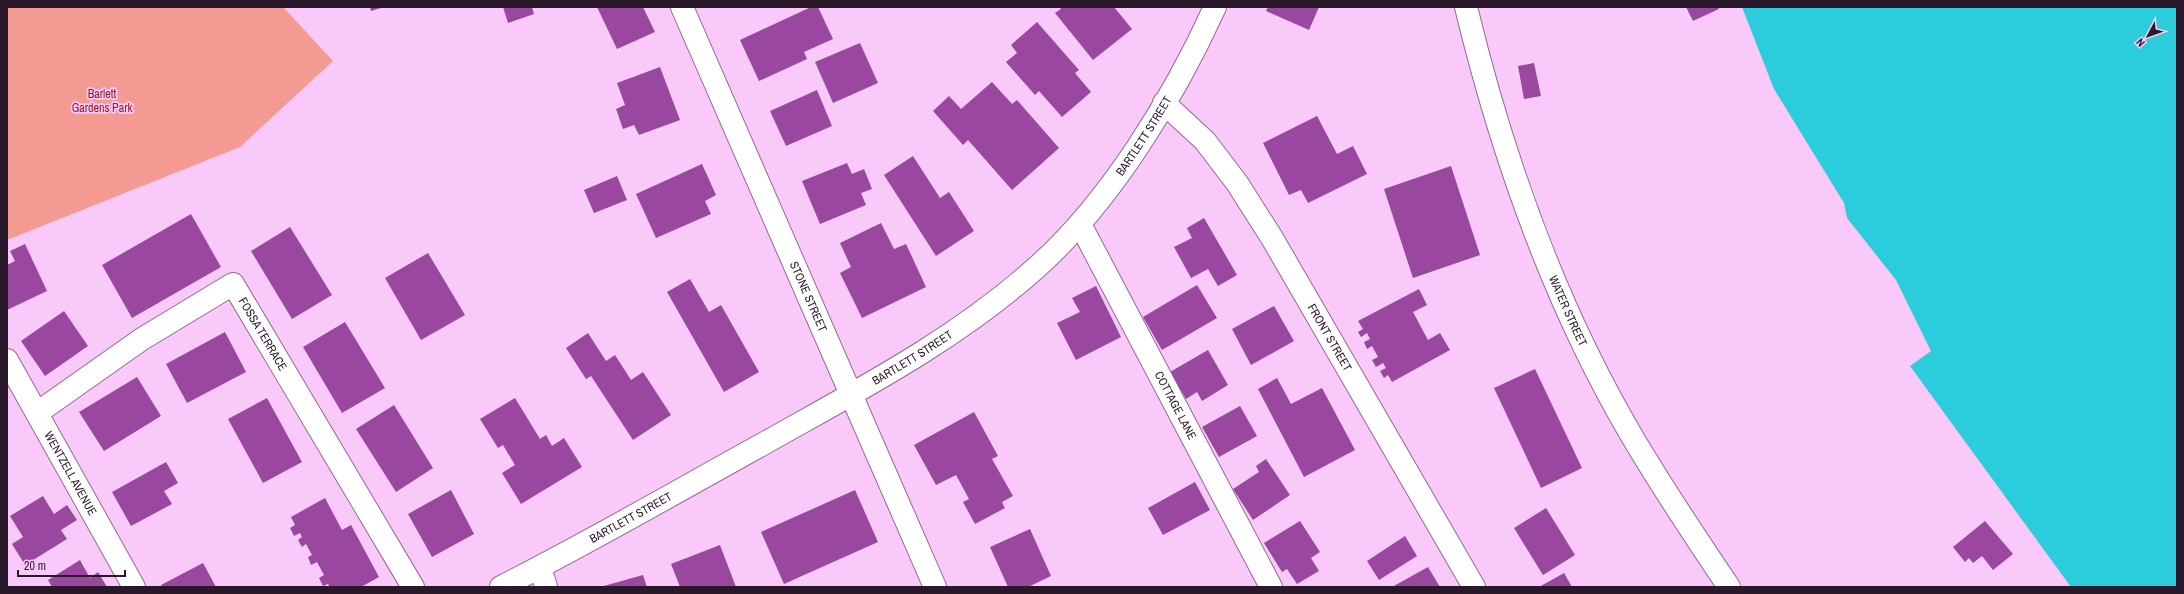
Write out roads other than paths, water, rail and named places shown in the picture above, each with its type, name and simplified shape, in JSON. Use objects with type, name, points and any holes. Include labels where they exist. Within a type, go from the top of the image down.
[{"type":"street","name":"STONE STREET","points":[[682,7],[935,587]]},
{"type":"street","name":"BARTLETT STREET","points":[[502,587],[543,577],[925,350],[990,306],[1038,266],[1080,224],[1126,163],[1164,103],[1215,7]]},
{"type":"street","name":"WATER STREET","points":[[1466,7],[1499,129],[1555,281],[1588,353],[1632,437],[1688,526],[1730,587]]},
{"type":"street","name":"FRONT STREET","points":[[1164,103],[1205,141],[1237,183],[1272,238],[1474,587]]},
{"type":"street","name":"COTTAGE LANE","points":[[1080,224],[1271,587]]},
{"type":"street","name":"FOSSA TERRACE","points":[[37,413],[142,339],[233,284],[413,587]]},
{"type":"street","name":"WENTZELL AVENUE","points":[[7,360],[134,587]]},
{"type":"park label","name":"Barlett Gardens Park","points":[[102,101]]}]
